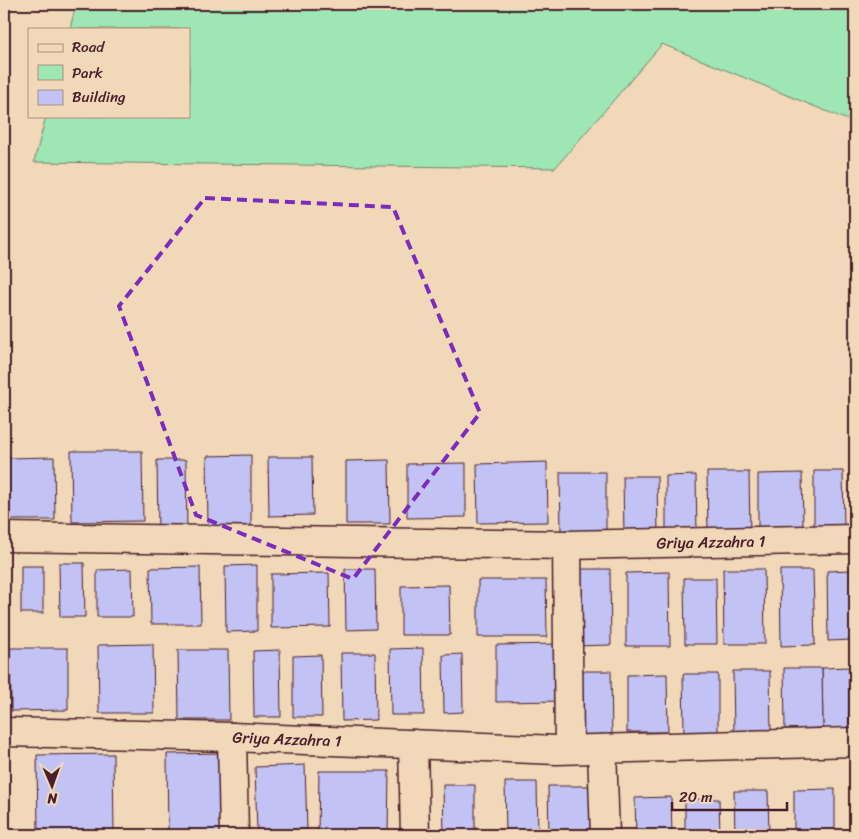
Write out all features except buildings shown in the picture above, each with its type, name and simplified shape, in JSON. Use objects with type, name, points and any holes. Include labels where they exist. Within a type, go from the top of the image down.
[{"type":"street","name":"Griya Azzahra 1","points":[[4,537],[567,545],[855,539]]},
{"type":"street","points":[[567,545],[569,749]]},
{"type":"street","name":"Griya Azzahra 1","points":[[4,732],[232,737],[557,750],[855,742]]},
{"type":"street","points":[[232,737],[234,835]]},
{"type":"street","points":[[413,744],[415,835]]},
{"type":"street","points":[[602,749],[605,835]]},
{"type":"highlighted area","points":[[205,198],[393,207],[480,413],[353,579],[196,515],[119,306]]},
{"type":"green space","points":[[76,4],[855,4],[855,123],[662,44],[555,168],[34,162],[45,118],[190,118],[190,28],[70,28]]}]
